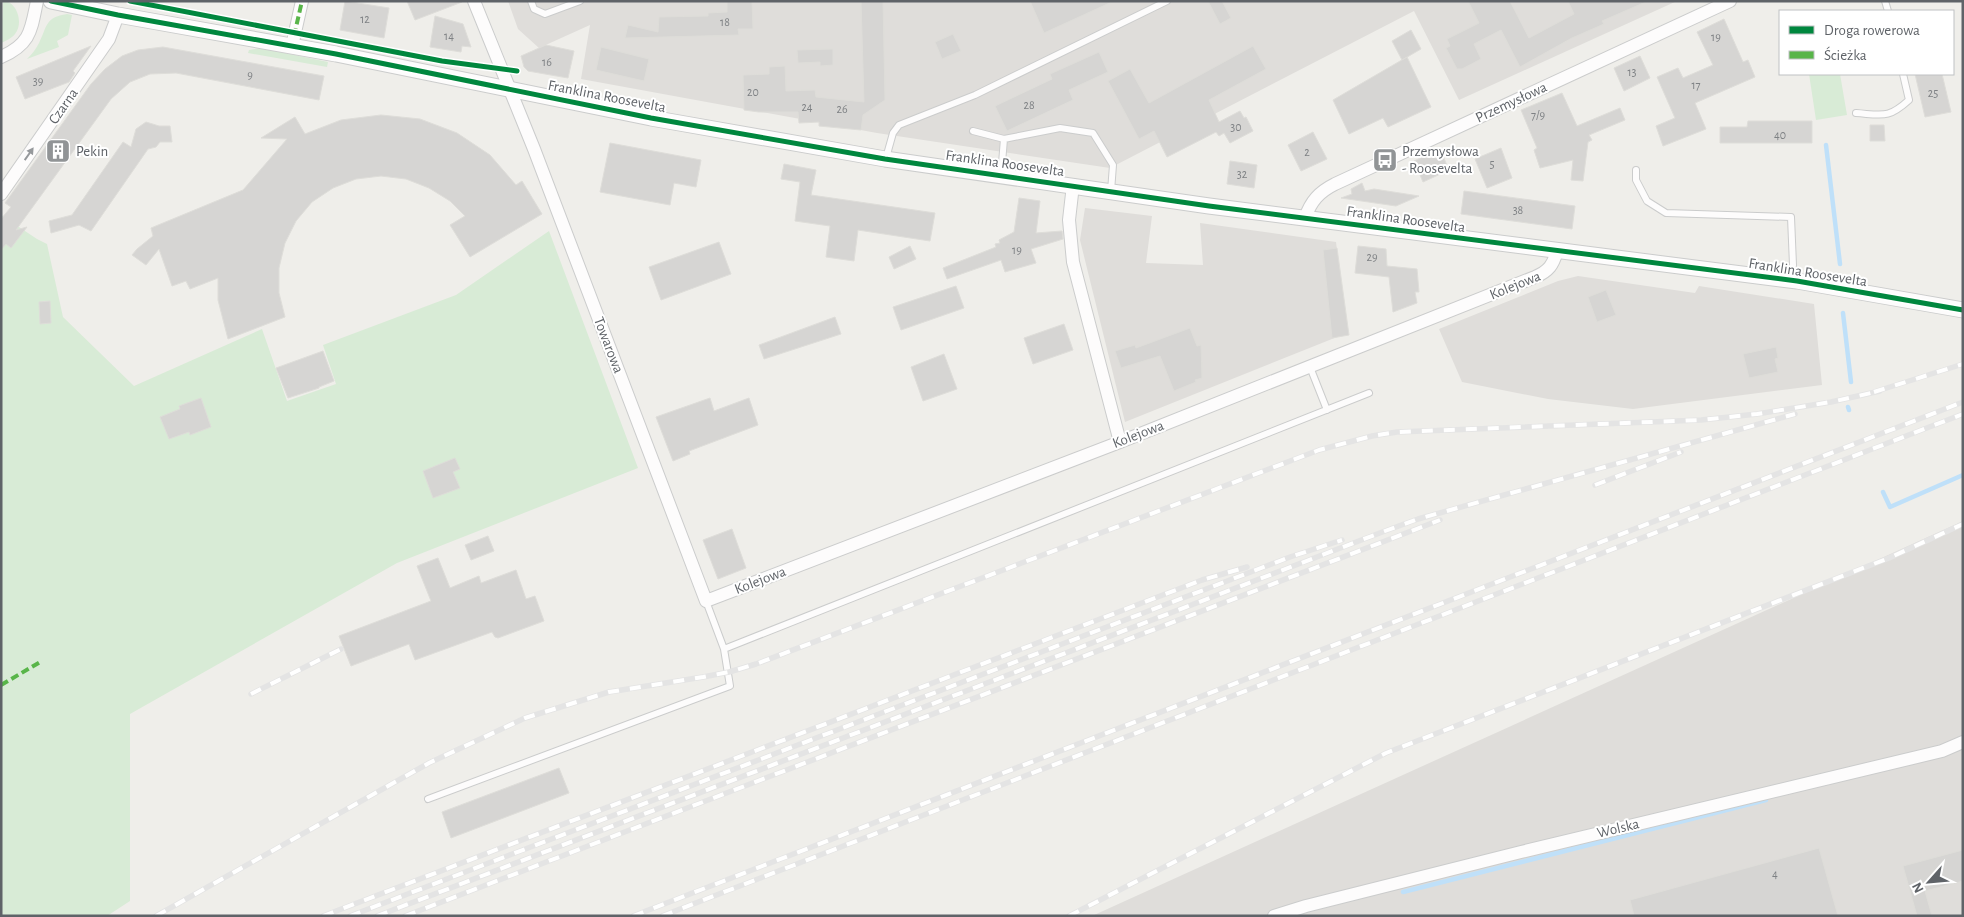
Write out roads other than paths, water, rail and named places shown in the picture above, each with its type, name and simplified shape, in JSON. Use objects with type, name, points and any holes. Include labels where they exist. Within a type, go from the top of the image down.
[{"type":"street","points":[[1,57],[18,49],[27,39],[37,1]]},
{"type":"street","name":"Franklina Roosevelta","points":[[51,1],[292,46],[651,118],[885,159],[1209,206],[1791,280],[1963,310]]},
{"type":"street","points":[[292,46],[302,1]]},
{"type":"street","name":"Towarowa","points":[[474,1],[511,89],[706,601]]},
{"type":"street","name":"Przemysłowa","points":[[1305,218],[1314,199],[1323,190],[1730,1]]},
{"type":"street","name":"Czarna","points":[[1,194],[113,33],[118,15]]},
{"type":"street","points":[[1073,185],[1070,220],[1073,262],[1120,442]]},
{"type":"street","name":"Kolejowa","points":[[706,601],[1120,442],[1546,272],[1553,265],[1557,251]]},
{"type":"street","name":"Wolska","points":[[1274,916],[1306,906],[1512,854],[1942,751],[1963,742]]},
{"type":"lane","points":[[531,1],[534,9],[546,14],[580,1]]},
{"type":"lane","points":[[885,159],[893,132],[899,124],[976,95],[1166,1]]},
{"type":"lane","points":[[1856,113],[1883,115],[1895,113],[1909,100],[1903,75]]},
{"type":"lane","points":[[973,131],[1004,139],[1060,128],[1093,133],[1113,165],[1111,191]]},
{"type":"lane","points":[[1001,175],[1004,139]]},
{"type":"lane","points":[[1636,170],[1636,180],[1647,201],[1666,212],[1791,217],[1793,265],[1791,280]]},
{"type":"lane","points":[[1310,367],[1327,410]]},
{"type":"lane","points":[[724,649],[1369,393]]},
{"type":"lane","points":[[428,799],[730,686],[724,649],[706,601]]},
{"type":"waterway","points":[[1826,145],[1840,264]]},
{"type":"waterway","points":[[1843,313],[1851,382]]},
{"type":"waterway","points":[[1883,492],[1890,507],[1963,475]]},
{"type":"waterway","points":[[1403,892],[1766,800]]},
{"type":"railway","points":[[1874,392],[1963,364]]},
{"type":"railway","points":[[156,916],[429,763],[525,718],[609,692],[703,677],[756,664],[1319,450],[1372,436],[1397,432],[1701,420],[1757,414],[1831,402],[1880,391]]},
{"type":"railway","points":[[633,916],[1963,402]]},
{"type":"railway","points":[[377,916],[1418,519],[1795,414]]},
{"type":"railway","points":[[662,916],[1963,414]]},
{"type":"railway","points":[[1595,485],[1681,452]]},
{"type":"railway","points":[[405,916],[1440,520]]},
{"type":"railway","points":[[1069,916],[1386,753],[1889,558],[1963,524]]},
{"type":"railway","points":[[350,916],[1290,557],[1342,540]]},
{"type":"railway","points":[[323,916],[1202,580],[1247,567]]},
{"type":"railway","points":[[251,694],[341,649]]},
{"type":"place","name":"Pekin","points":[[58,151]]},
{"type":"place","name":"Przemysłowa - Roosevelta","points":[[1385,160]]}]
